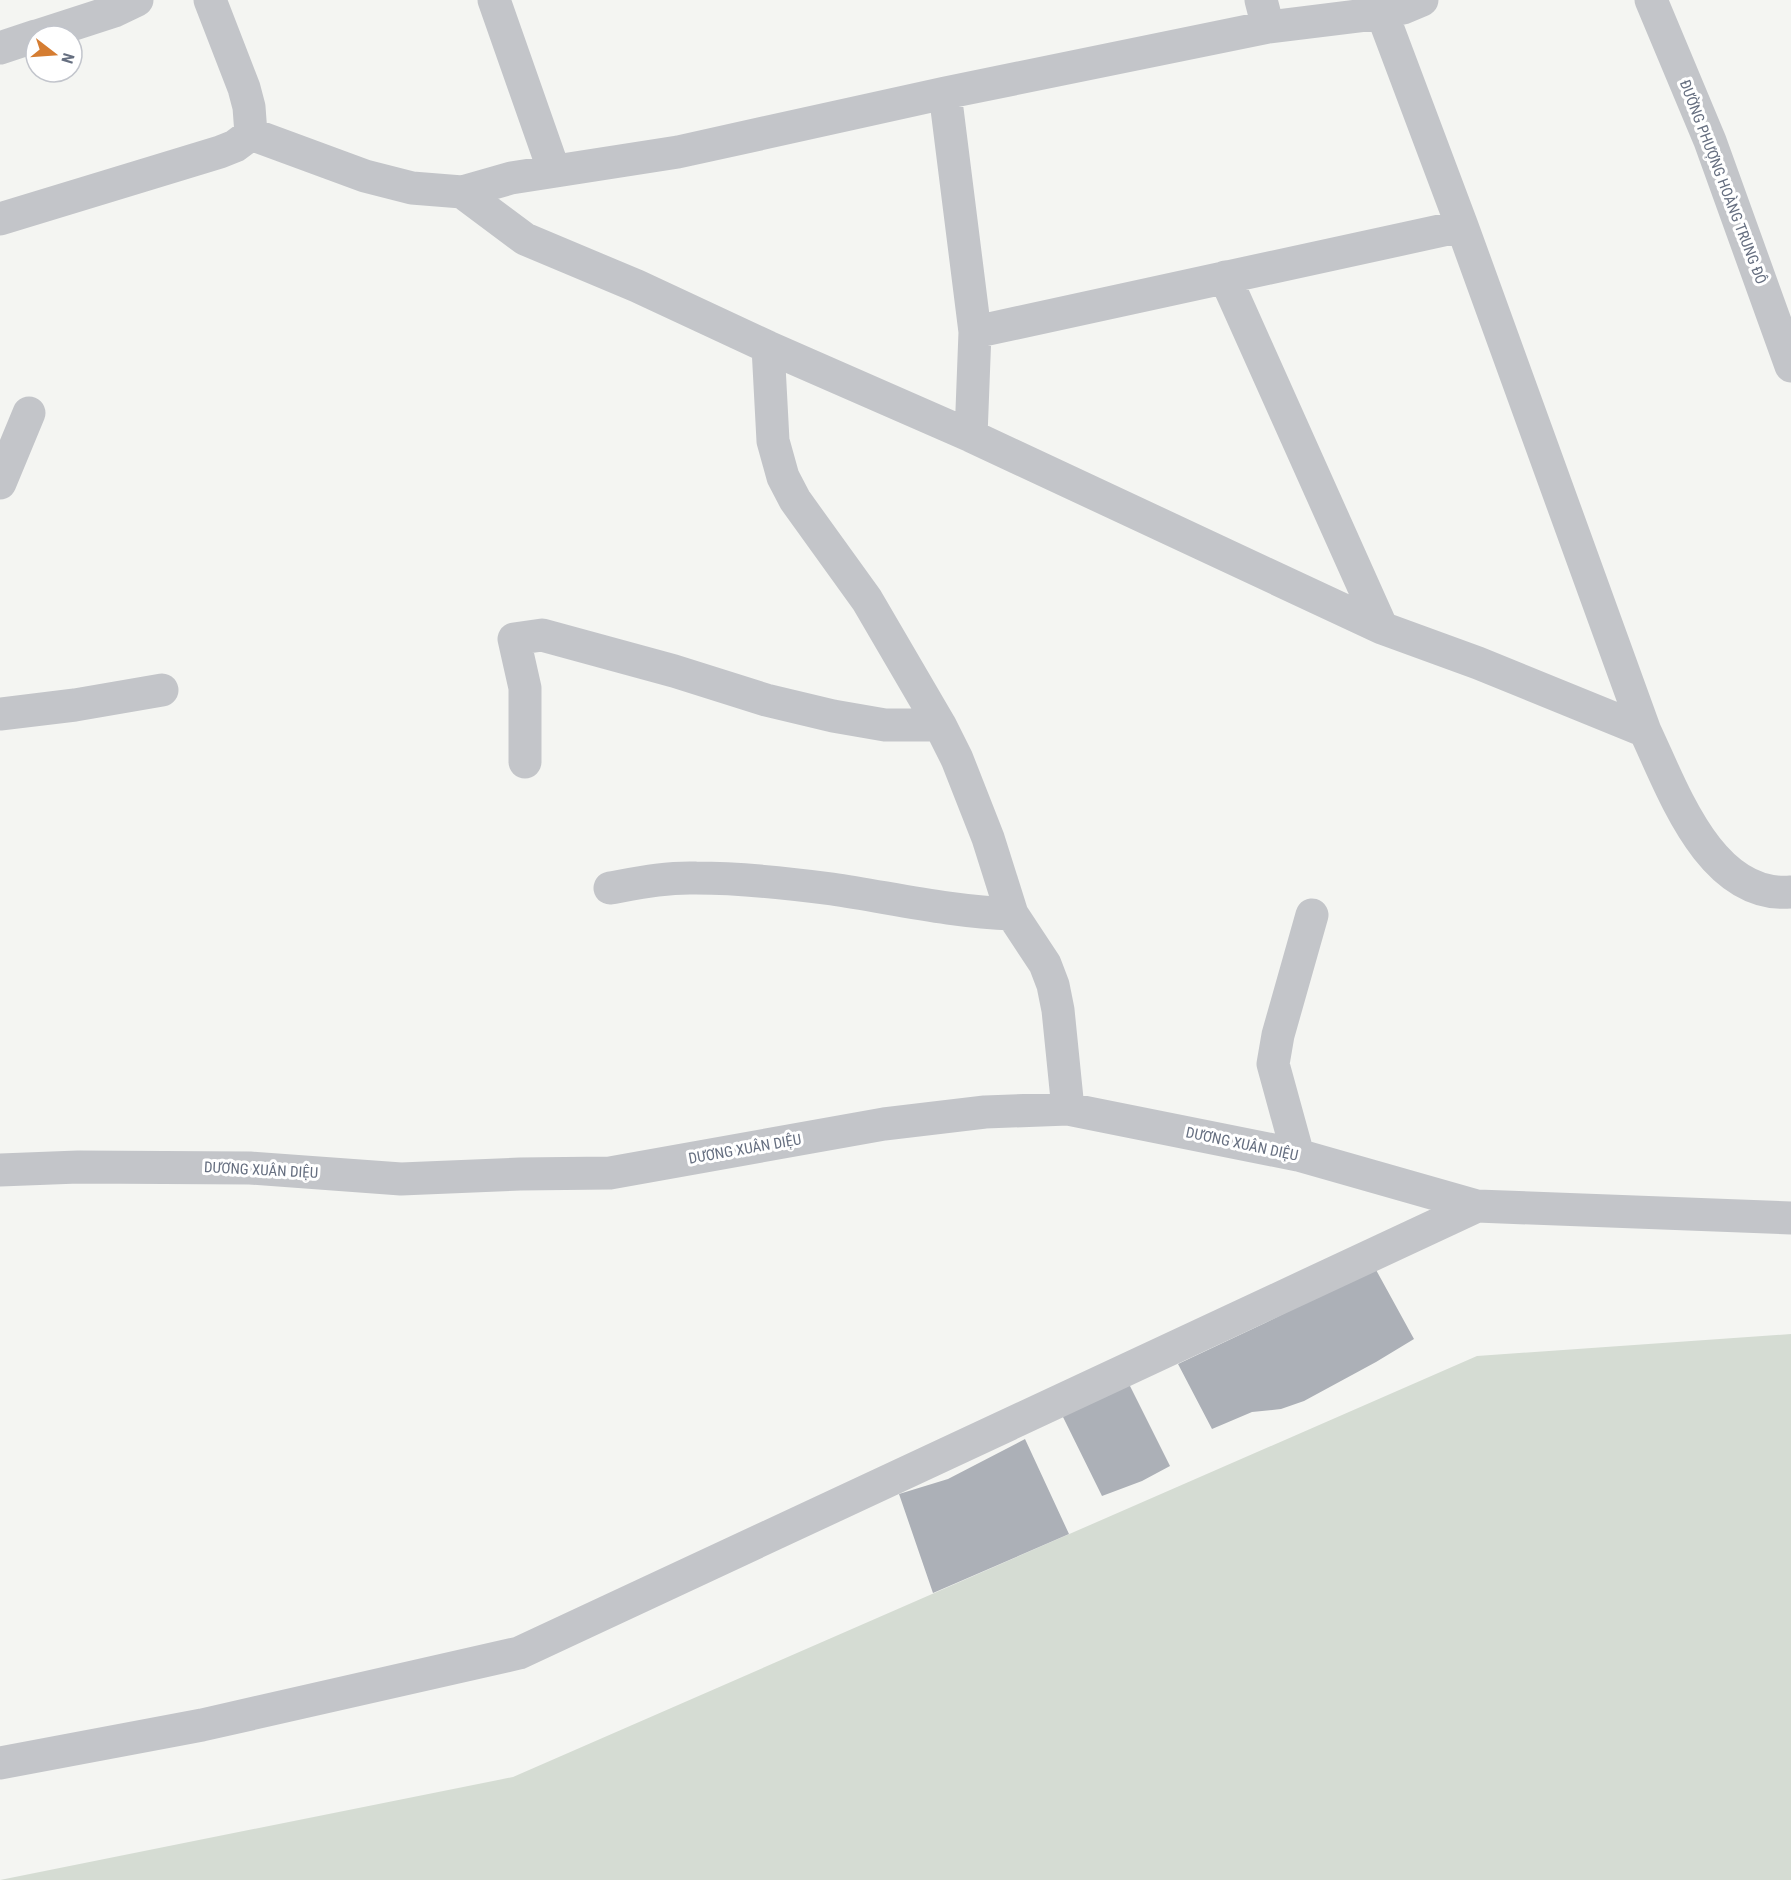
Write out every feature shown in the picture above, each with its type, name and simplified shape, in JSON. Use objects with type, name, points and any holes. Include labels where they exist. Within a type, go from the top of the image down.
[{"type":"street","points":[[74,24],[114,11],[137,0]]},
{"type":"street","points":[[210,0],[244,88],[249,107],[251,134]]},
{"type":"street","points":[[494,0],[554,171]]},
{"type":"street","points":[[251,134],[365,176],[412,188],[462,192],[511,178],[678,152],[945,93],[1264,13],[1382,13],[1422,0]]},
{"type":"street","name":"ĐƯỜNG PHƯỢNG HOÀNG TRUNG ĐÔ","points":[[1651,0],[1710,141],[1791,366]]},
{"type":"street","points":[[1382,13],[1462,226],[1645,731],[1679,804],[1698,835],[1728,872],[1753,886],[1770,891],[1791,892]]},
{"type":"street","points":[[0,48],[24,40]]},
{"type":"street","points":[[945,93],[975,332],[970,436]]},
{"type":"street","points":[[0,219],[220,152],[235,146],[251,134]]},
{"type":"street","points":[[462,192],[525,239],[637,286],[768,347],[970,436],[1382,628],[1478,663],[1645,731]]},
{"type":"street","points":[[975,332],[1462,226]]},
{"type":"street","points":[[1225,277],[1382,628]]},
{"type":"street","points":[[768,347],[773,441],[783,477],[795,500],[867,600],[940,725],[957,759],[973,798],[1012,914],[1045,964],[1053,985],[1058,1010],[1068,1109]]},
{"type":"street","points":[[0,483],[29,412]]},
{"type":"street","points":[[525,762],[525,688],[514,639],[542,635],[674,671],[766,700],[833,716],[885,725],[940,725]]},
{"type":"street","points":[[0,714],[75,705],[162,690]]},
{"type":"street","points":[[610,888],[695,878],[749,880],[829,889],[985,913],[1012,914]]},
{"type":"street","points":[[1298,1155],[1273,1064],[1278,1035],[1312,915]]},
{"type":"street","name":"DƯƠNG XUÂN DIỆU","points":[[0,1170],[78,1167],[250,1167],[400,1179],[610,1173],[884,1124],[985,1112],[1068,1109],[1298,1155],[1478,1206]]},
{"type":"street","points":[[0,1763],[202,1725],[519,1653],[1478,1206],[1791,1218]]},
{"type":"shaded area","points":[[1791,1334],[1791,1880],[0,1880],[513,1777],[1477,1356]]},
{"type":"building","points":[[1375,1268],[1414,1339],[1304,1401],[1281,1409],[1252,1412],[1212,1429],[1178,1364]]},
{"type":"building","points":[[1129,1384],[1170,1466],[1142,1481],[1102,1496],[1062,1415]]},
{"type":"building","points":[[1025,1439],[1069,1534],[933,1593],[899,1494],[948,1479]]}]
